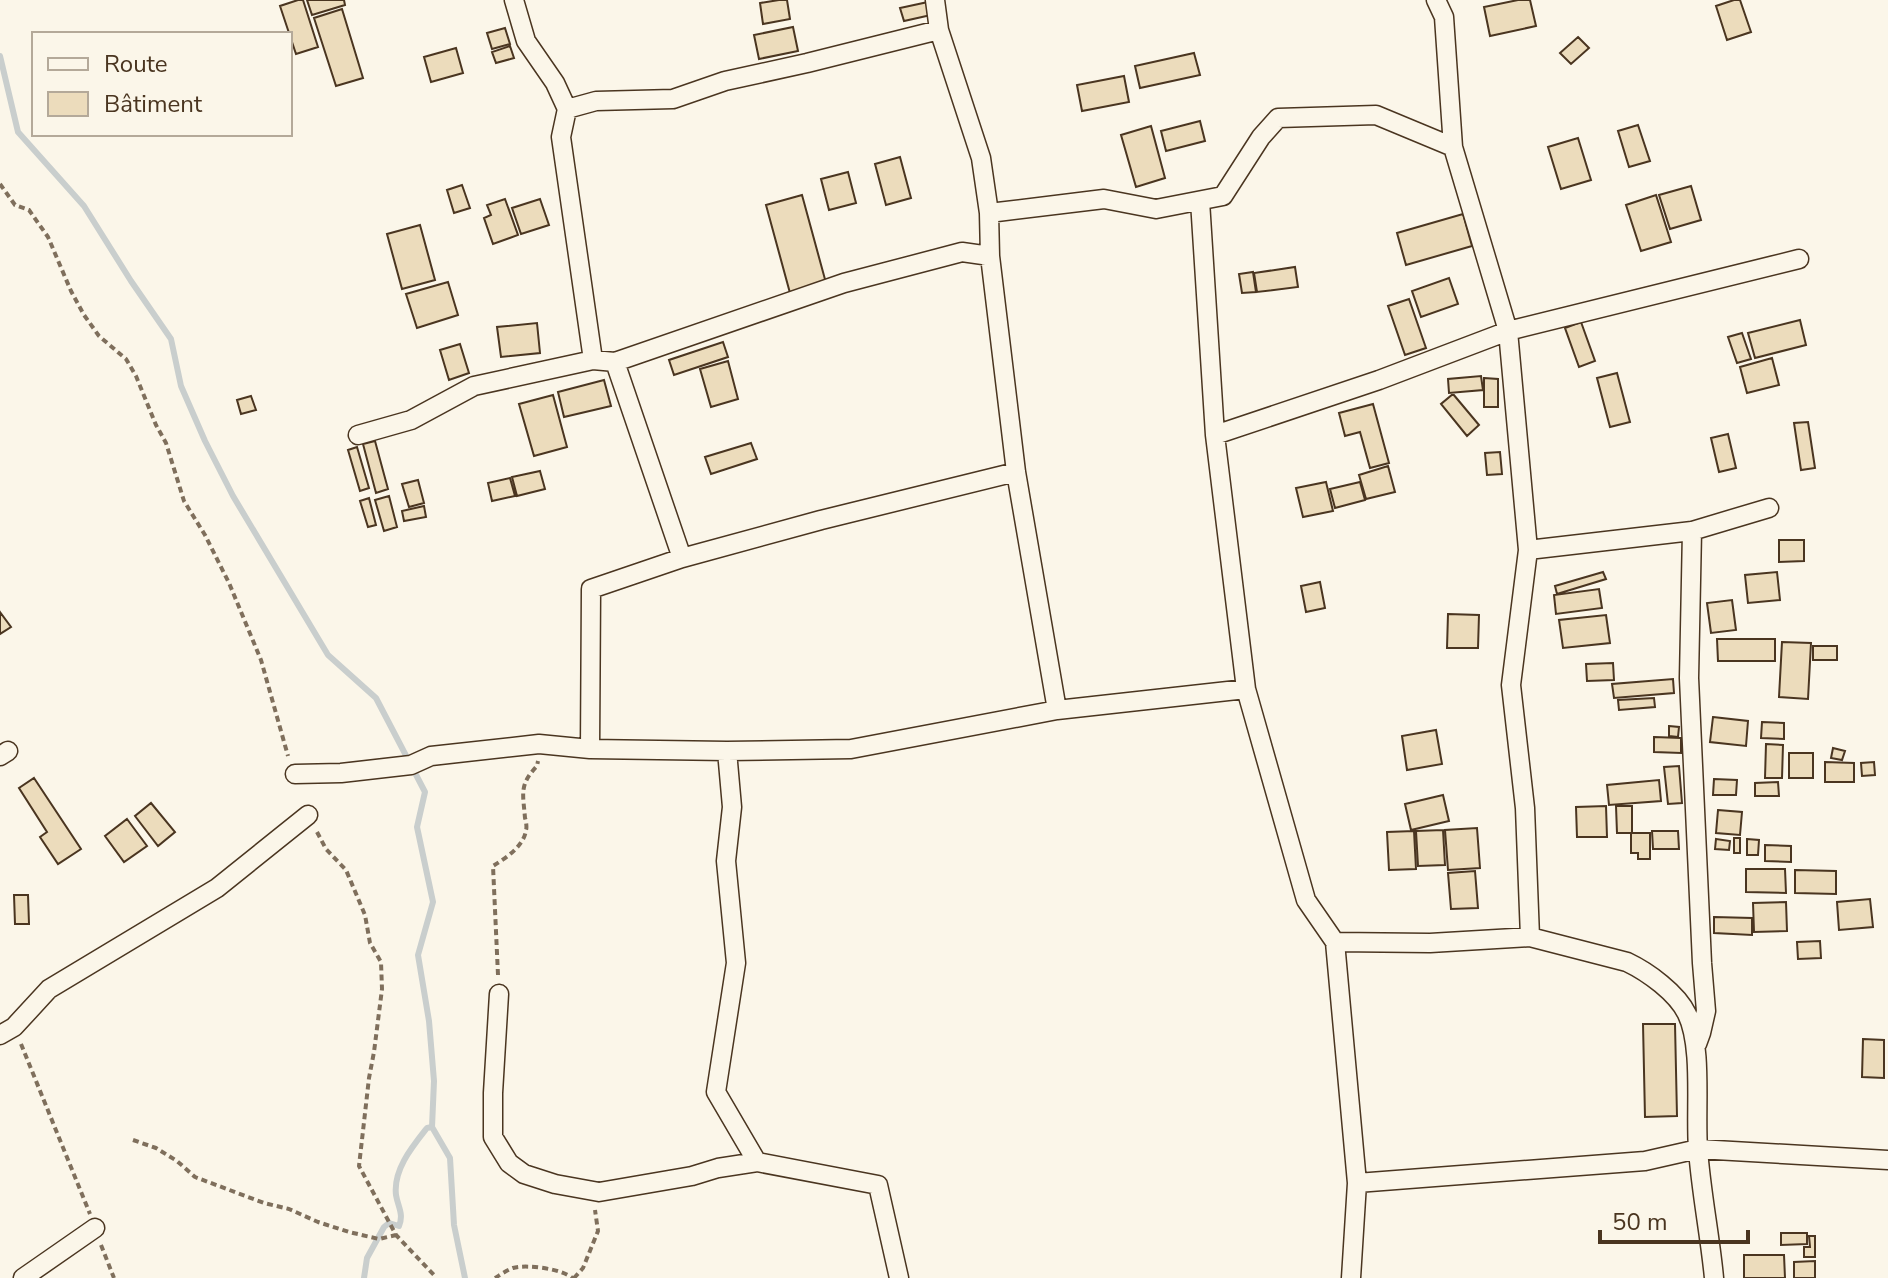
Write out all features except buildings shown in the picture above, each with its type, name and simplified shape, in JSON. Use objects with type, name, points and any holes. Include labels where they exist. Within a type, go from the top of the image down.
[{"type":"street","points":[[514,0],[526,41],[555,83],[567,109],[561,137],[593,360]]},
{"type":"street","points":[[935,0],[939,30],[981,158],[1016,472],[1057,710]]},
{"type":"street","points":[[1436,0],[1444,17],[1453,147],[1508,331],[1528,550],[1511,685],[1525,808],[1530,937]]},
{"type":"street","points":[[567,109],[596,101],[673,99],[725,81],[939,30]]},
{"type":"street","points":[[989,213],[1104,199],[1156,209],[1223,196],[1261,137],[1278,118],[1376,115],[1453,147]]},
{"type":"street","points":[[1200,201],[1215,435],[1246,689],[1306,900],[1335,942],[1357,1183],[1351,1278]]},
{"type":"street","points":[[358,435],[411,420],[474,386],[593,360],[615,362],[844,283],[962,252],[990,256]]},
{"type":"street","points":[[1215,435],[1379,380],[1508,331],[1799,259]]},
{"type":"street","points":[[615,362],[682,558]]},
{"type":"street","points":[[590,749],[591,589],[682,558],[1016,472]]},
{"type":"street","points":[[1528,550],[1692,531],[1769,508]]},
{"type":"street","points":[[1692,531],[1689,678],[1706,1011],[1696,1046]]},
{"type":"street","points":[[295,774],[341,773],[411,765],[431,756],[539,744],[590,749],[851,749],[1057,710],[1246,689]]},
{"type":"street","points":[[727,751],[732,807],[726,861],[736,963],[716,1092],[757,1162]]},
{"type":"street","points":[[7,1031],[49,989],[217,888],[308,815]]},
{"type":"street","points":[[1335,942],[1430,943],[1530,937],[1627,962],[1659,982],[1687,1013],[1696,1046],[1698,1149],[1714,1278]]},
{"type":"street","points":[[499,994],[493,1137],[509,1163],[524,1174],[555,1184],[599,1192],[757,1162],[878,1185],[899,1278]]},
{"type":"street","points":[[1357,1183],[1645,1161],[1698,1149],[1888,1160]]},
{"type":"street","points":[[23,1278],[95,1228]]},
{"type":"path","points":[[0,184],[15,205],[29,210],[48,237],[84,315],[99,336],[126,359],[136,376],[166,443],[184,501],[229,583],[261,660],[295,774]]},
{"type":"path","points":[[499,994],[493,866],[507,858],[522,841],[527,829],[521,791],[537,766],[539,744]]},
{"type":"path","points":[[308,815],[326,849],[346,870],[365,915],[370,943],[381,962],[382,989],[359,1166],[396,1235],[434,1278]]},
{"type":"path","points":[[7,1031],[95,1228],[114,1278]]},
{"type":"path","points":[[133,1140],[156,1148],[195,1177],[264,1203],[349,1232],[379,1239],[396,1235]]},
{"type":"path","points":[[495,1278],[514,1267],[566,1272],[573,1278],[583,1268],[598,1231],[595,1211],[599,1192]]},
{"type":"waterway","points":[[0,56],[18,132],[84,206],[171,339],[181,386],[233,496],[328,655],[376,698],[425,792],[417,827],[433,902],[418,955],[429,1021],[434,1081],[432,1127],[450,1158],[454,1225],[465,1278]]},
{"type":"waterway","points":[[364,1278],[367,1258],[384,1227],[389,1223],[399,1226],[401,1214],[396,1186],[401,1168],[421,1135],[432,1127]]}]
